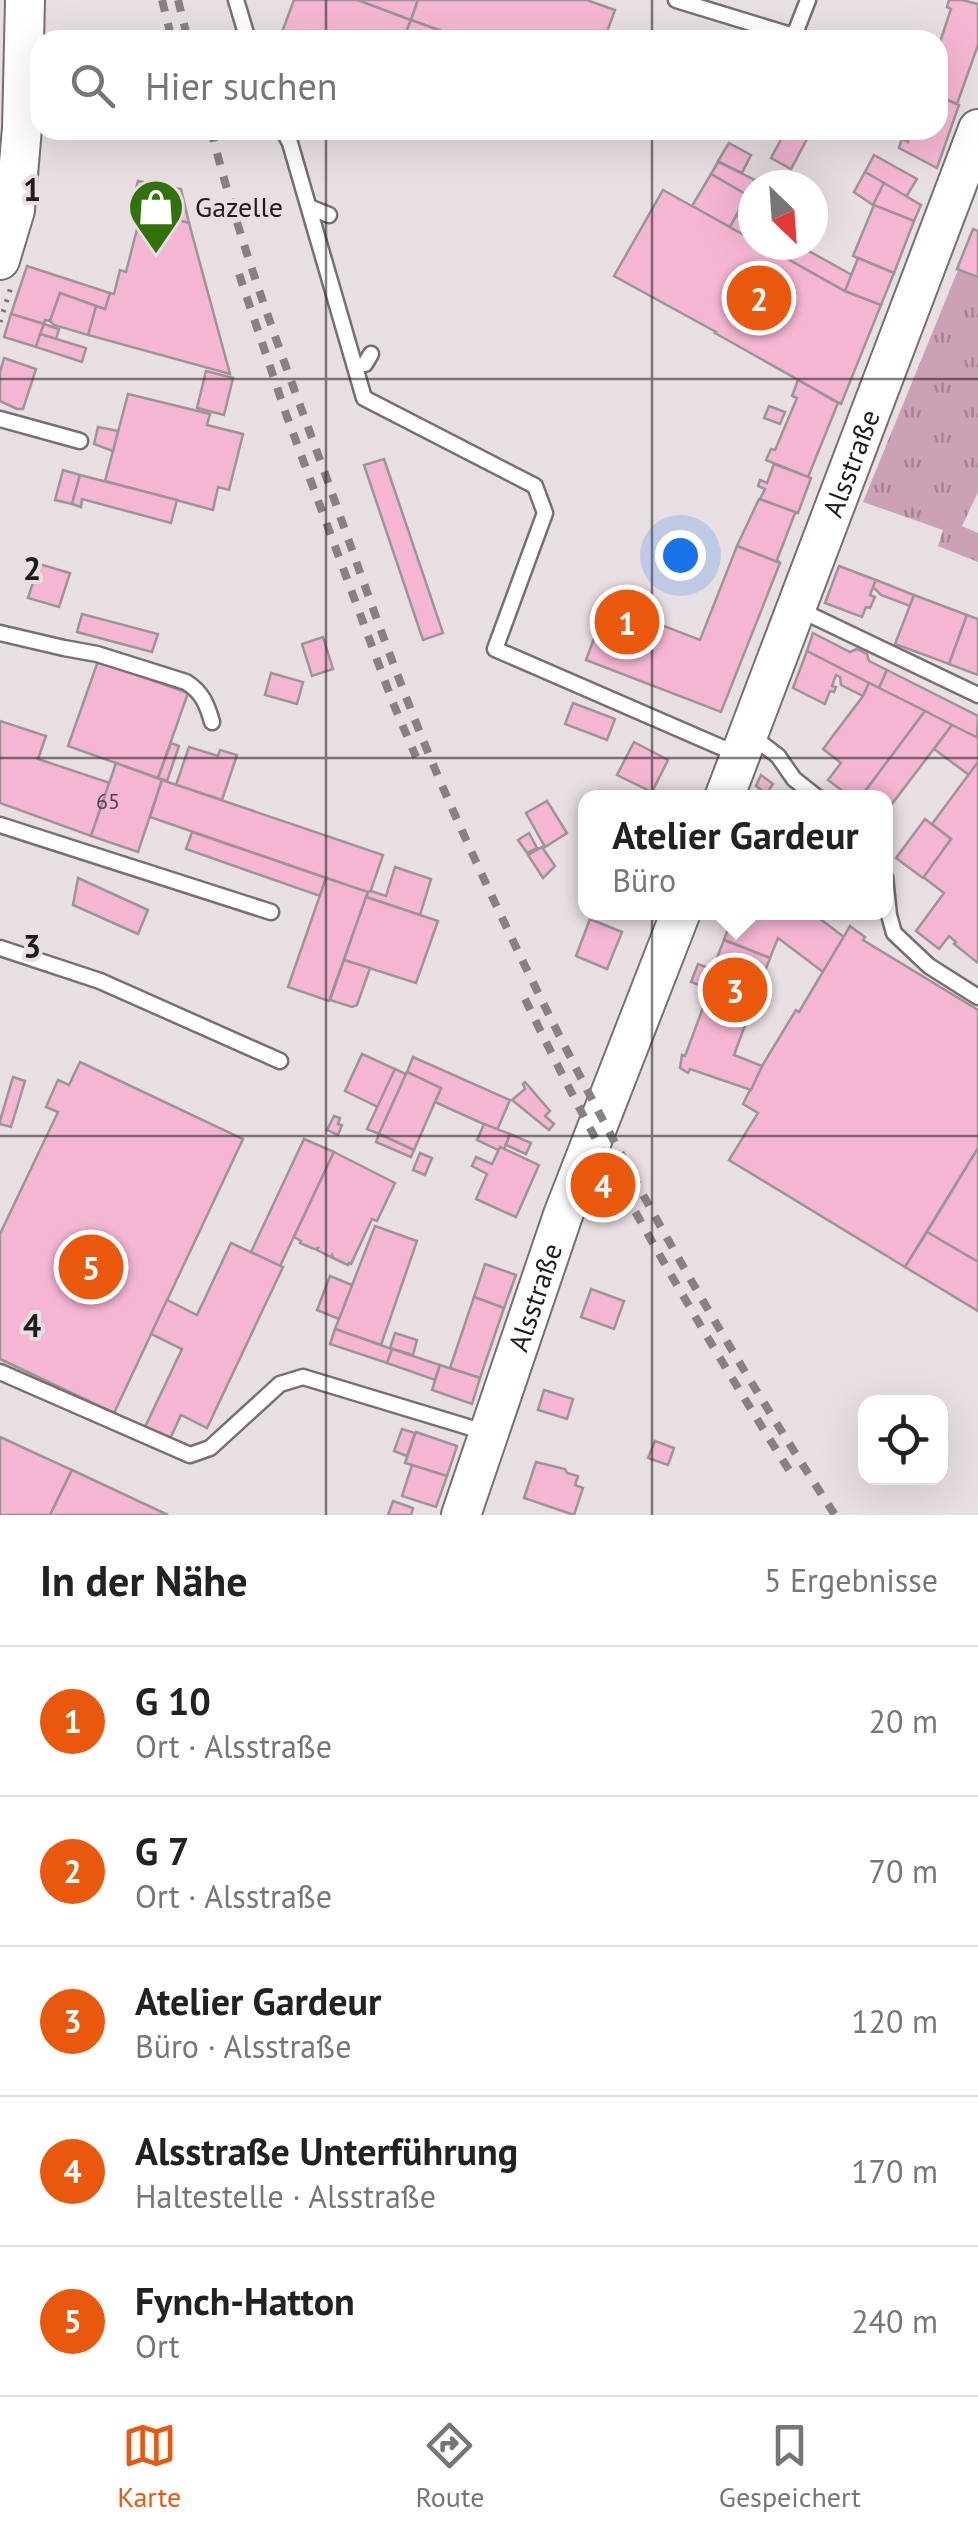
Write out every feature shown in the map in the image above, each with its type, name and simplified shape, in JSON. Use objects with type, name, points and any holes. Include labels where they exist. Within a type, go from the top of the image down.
[{"type":"street","points":[[0,260],[15,210],[22,128],[25,0]]},
{"type":"street","name":"Alsstraße","points":[[727,790],[978,128]]},
{"type":"street","name":"Alsstraße","points":[[461,1515],[563,1216],[678,920]]},
{"type":"lane","points":[[236,0],[245,30]]},
{"type":"lane","points":[[676,0],[774,30]]},
{"type":"lane","points":[[796,30],[808,0]]},
{"type":"lane","points":[[288,140],[364,398],[534,486],[545,513],[495,649],[778,756],[794,779],[808,790]]},
{"type":"lane","points":[[309,207],[329,215]]},
{"type":"lane","points":[[0,418],[80,441]]},
{"type":"lane","points":[[796,608],[978,695]]},
{"type":"lane","points":[[0,633],[97,654],[186,682],[206,702],[212,722]]},
{"type":"lane","points":[[0,825],[271,912]]},
{"type":"lane","points":[[890,920],[894,932],[929,966],[978,996]]},
{"type":"lane","points":[[0,948],[100,981],[280,1061]]},
{"type":"lane","points":[[0,1372],[190,1455],[210,1448],[280,1384],[303,1377],[489,1433]]},
{"type":"green space","points":[[958,270],[978,278],[978,492],[962,526],[978,533],[978,562],[938,546],[943,530],[863,502]]},
{"type":"building","points":[[294,0],[358,0],[411,20],[407,30],[283,30]]},
{"type":"building","points":[[358,0],[418,0],[411,20]]},
{"type":"building","points":[[418,0],[587,0],[615,10],[608,30],[438,30],[411,20]]},
{"type":"building","points":[[949,0],[978,4],[978,45],[957,104],[948,100],[948,30],[944,30],[951,9],[947,7]]},
{"type":"building","points":[[411,20],[438,30],[407,30]]},
{"type":"building","points":[[948,100],[959,105],[948,136]]},
{"type":"building","points":[[781,140],[806,140],[791,169],[771,158]]},
{"type":"building","points":[[902,140],[947,140],[937,168],[899,148]]},
{"type":"building","points":[[729,143],[751,155],[744,170],[738,171],[718,161]]},
{"type":"building","points":[[874,155],[917,179],[906,197],[865,172]]},
{"type":"building","points":[[718,162],[738,172],[738,190],[711,174]]},
{"type":"building","points":[[865,172],[884,183],[873,205],[854,192]]},
{"type":"building","points":[[711,174],[738,190],[738,212],[730,227],[692,206]]},
{"type":"building","points":[[138,181],[181,189],[189,223],[131,209]]},
{"type":"building","points":[[884,183],[921,205],[914,221],[873,205]]},
{"type":"building","points":[[663,190],[738,232],[738,260],[790,260],[845,291],[881,305],[841,404],[614,276]]},
{"type":"building","points":[[874,205],[914,221],[894,273],[853,256]]},
{"type":"building","points":[[142,210],[189,223],[230,374],[88,335],[96,306],[105,309],[110,293],[114,294],[120,270],[126,272]]},
{"type":"building","points":[[736,216],[738,217],[738,232],[730,227]]},
{"type":"building","points":[[973,229],[978,231],[978,277],[957,269]]},
{"type":"building","points":[[858,258],[894,273],[881,305],[845,291]]},
{"type":"building","points":[[790,260],[825,260],[852,275],[845,291]]},
{"type":"building","points":[[27,266],[110,293],[105,309],[60,293],[50,321],[45,320],[44,324],[11,314]]},
{"type":"building","points":[[60,293],[96,306],[88,335],[50,321]]},
{"type":"building","points":[[11,314],[44,324],[36,347],[4,337]]},
{"type":"building","points":[[44,324],[59,329],[56,339],[40,334]]},
{"type":"building","points":[[40,334],[86,348],[82,362],[36,347]]},
{"type":"building","points":[[4,358],[36,369],[23,409],[0,401]]},
{"type":"building","points":[[206,371],[233,378],[224,415],[197,408]]},
{"type":"building","points":[[798,380],[838,403],[808,477],[766,460],[771,449],[775,450],[797,398],[792,396]]},
{"type":"building","points":[[128,394],[210,414],[207,425],[243,434],[229,490],[218,487],[213,510],[105,481]]},
{"type":"building","points":[[769,406],[785,412],[780,424],[764,418]]},
{"type":"building","points":[[98,427],[118,431],[113,451],[94,444]]},
{"type":"building","points":[[384,459],[443,633],[423,640],[364,465]]},
{"type":"building","points":[[774,464],[811,478],[798,513],[760,499],[765,489],[758,486],[760,480],[767,483]]},
{"type":"building","points":[[63,470],[80,475],[72,504],[55,500]]},
{"type":"building","points":[[80,475],[177,500],[171,523],[82,499],[81,507],[72,504]]},
{"type":"building","points":[[759,499],[798,513],[777,560],[780,563],[737,546]]},
{"type":"building","points":[[737,546],[780,563],[721,712],[586,660],[607,604],[700,640]]},
{"type":"building","points":[[39,564],[70,573],[59,607],[28,598]]},
{"type":"building","points":[[839,566],[876,580],[870,595],[875,597],[862,617],[825,603]]},
{"type":"building","points":[[876,580],[914,595],[910,606],[881,595],[873,587]]},
{"type":"building","points":[[914,595],[967,615],[949,664],[895,644]]},
{"type":"building","points":[[82,614],[158,634],[152,652],[77,632]]},
{"type":"building","points":[[967,615],[978,619],[978,675],[949,664]]},
{"type":"building","points":[[813,633],[850,652],[857,649],[867,654],[869,661],[887,670],[879,688],[807,651]]},
{"type":"building","points":[[323,637],[333,669],[312,676],[302,644]]},
{"type":"building","points":[[807,651],[869,683],[863,696],[841,685],[836,675],[832,686],[836,687],[825,704],[793,688]]},
{"type":"building","points":[[98,661],[188,693],[158,778],[68,746]]},
{"type":"building","points":[[887,670],[978,716],[977,738],[879,688]]},
{"type":"building","points":[[271,673],[303,682],[297,704],[265,695]]},
{"type":"building","points":[[869,683],[925,711],[866,790],[841,790],[828,780],[841,763],[823,749]]},
{"type":"building","points":[[573,703],[615,719],[607,740],[565,724]]},
{"type":"building","points":[[925,711],[952,725],[893,802],[893,790],[866,790]]},
{"type":"building","points":[[0,721],[46,736],[38,759],[110,783],[91,836],[0,803]]},
{"type":"building","points":[[952,725],[978,738],[978,762],[969,775],[934,749]]},
{"type":"building","points":[[634,742],[668,760],[653,790],[617,775]]},
{"type":"building","points":[[171,743],[179,746],[167,781],[158,778]]},
{"type":"building","points":[[189,747],[218,756],[220,750],[237,755],[222,800],[176,785]]},
{"type":"building","points":[[978,762],[978,963],[949,936],[939,949],[916,931],[944,893],[923,877],[951,839],[932,824]]},
{"type":"building","points":[[116,763],[162,780],[138,852],[91,836]]},
{"type":"building","points":[[761,775],[773,784],[769,790],[756,786]]},
{"type":"building","points":[[162,780],[383,855],[370,893],[150,817]]},
{"type":"building","points":[[547,801],[567,833],[545,847],[526,813]]},
{"type":"building","points":[[925,819],[951,839],[923,878],[896,858]]},
{"type":"building","points":[[192,832],[326,878],[320,896],[186,849]]},
{"type":"building","points":[[529,833],[537,848],[527,853],[518,840]]},
{"type":"building","points":[[542,847],[555,866],[543,878],[528,855]]},
{"type":"building","points":[[395,867],[431,879],[420,915],[366,897],[371,891],[386,896]]},
{"type":"building","points":[[78,878],[148,910],[138,934],[73,905]]},
{"type":"building","points":[[326,878],[368,892],[329,1001],[288,987]]},
{"type":"building","points":[[366,897],[438,921],[416,983],[344,960]]},
{"type":"building","points":[[590,920],[622,932],[607,969],[576,956]]},
{"type":"building","points":[[731,920],[822,920],[844,937],[823,972],[778,938],[770,958],[724,940]]},
{"type":"building","points":[[850,926],[865,937],[863,940],[978,1010],[978,1148],[905,1267],[729,1160],[758,1113],[743,1104],[762,1066]]},
{"type":"building","points":[[724,940],[770,958],[734,1055],[762,1066],[751,1090],[680,1068],[710,989],[691,982],[698,964],[717,971],[721,962],[716,960]]},
{"type":"building","points":[[344,960],[370,968],[357,1005],[352,1007],[330,1000]]},
{"type":"building","points":[[362,1054],[395,1069],[378,1107],[345,1091]]},
{"type":"building","points":[[413,1057],[510,1100],[497,1130],[435,1102],[441,1088],[407,1072]]},
{"type":"building","points":[[80,1062],[243,1139],[114,1413],[0,1359],[0,1234],[58,1112],[46,1107],[58,1080],[69,1085]]},
{"type":"building","points":[[395,1069],[406,1074],[379,1134],[367,1129]]},
{"type":"building","points":[[407,1072],[441,1088],[414,1150],[379,1134]]},
{"type":"building","points":[[13,1077],[25,1081],[11,1127],[0,1121]]},
{"type":"building","points":[[525,1082],[550,1111],[545,1116],[554,1124],[549,1130],[512,1100],[525,1089]]},
{"type":"building","points":[[334,1116],[340,1118],[338,1124],[342,1125],[338,1135],[327,1130]]},
{"type":"building","points":[[484,1124],[510,1134],[504,1149],[477,1140]]},
{"type":"building","points":[[379,1134],[414,1150],[411,1157],[376,1142]]},
{"type":"building","points":[[510,1134],[531,1143],[526,1154],[506,1145]]},
{"type":"building","points":[[304,1139],[334,1152],[280,1266],[251,1252]]},
{"type":"building","points":[[500,1147],[539,1165],[516,1217],[476,1199],[487,1174],[472,1166],[476,1157],[492,1164]]},
{"type":"building","points":[[978,1148],[978,1262],[927,1232]]},
{"type":"building","points":[[334,1152],[395,1183],[377,1221],[372,1219],[348,1265],[294,1237]]},
{"type":"building","points":[[420,1153],[432,1158],[425,1175],[413,1170]]},
{"type":"building","points":[[375,1226],[417,1241],[381,1345],[335,1329]]},
{"type":"building","points":[[927,1232],[978,1262],[978,1311],[905,1267]]},
{"type":"building","points":[[231,1243],[283,1267],[207,1428],[181,1415],[170,1439],[145,1427],[182,1349],[151,1334],[167,1300],[197,1315]]},
{"type":"building","points":[[485,1264],[516,1275],[504,1308],[474,1297]]},
{"type":"building","points":[[330,1276],[352,1285],[339,1319],[317,1310]]},
{"type":"building","points":[[591,1289],[624,1301],[614,1329],[581,1317]]},
{"type":"building","points":[[474,1297],[504,1308],[480,1378],[450,1368]]},
{"type":"building","points":[[335,1329],[392,1349],[387,1363],[330,1344]]},
{"type":"building","points":[[395,1333],[417,1340],[413,1355],[390,1348]]},
{"type":"building","points":[[392,1349],[440,1365],[435,1380],[387,1363]]},
{"type":"building","points":[[440,1365],[480,1378],[472,1404],[432,1390]]},
{"type":"building","points":[[544,1390],[573,1399],[567,1419],[538,1410]]},
{"type":"building","points":[[402,1429],[415,1433],[407,1456],[394,1451]]},
{"type":"building","points":[[416,1432],[457,1446],[447,1476],[405,1463]]},
{"type":"building","points":[[0,1437],[72,1470],[50,1515],[0,1515]]},
{"type":"building","points":[[655,1441],[674,1448],[668,1465],[648,1458]]},
{"type":"building","points":[[536,1462],[578,1476],[575,1485],[583,1488],[574,1515],[524,1498]]},
{"type":"building","points":[[412,1465],[447,1476],[436,1507],[402,1496]]},
{"type":"building","points":[[72,1470],[168,1515],[50,1515]]},
{"type":"building","points":[[393,1501],[413,1508],[411,1515],[388,1515]]},
{"type":"railway","points":[[162,0],[170,30]]},
{"type":"railway","points":[[178,0],[186,30]]},
{"type":"railway","points":[[214,140],[280,349],[388,648],[496,906],[631,1173],[730,1346],[835,1515]]},
{"type":"railway","points":[[239,274],[286,414],[416,757]]},
{"type":"railway","points":[[525,999],[652,1242],[794,1478]]},
{"type":"place","name":"Gazelle","points":[[156,256]]},
{"type":"place","name":"G 7","points":[[759,298]]},
{"type":"place","name":"G 10","points":[[627,622]]},
{"type":"place","name":"Atelier Gardeur","points":[[735,990]]},
{"type":"place","name":"Alsstraße Unterführung","points":[[603,1185]]},
{"type":"place","name":"Fynch-Hatton","points":[[91,1267]]}]
